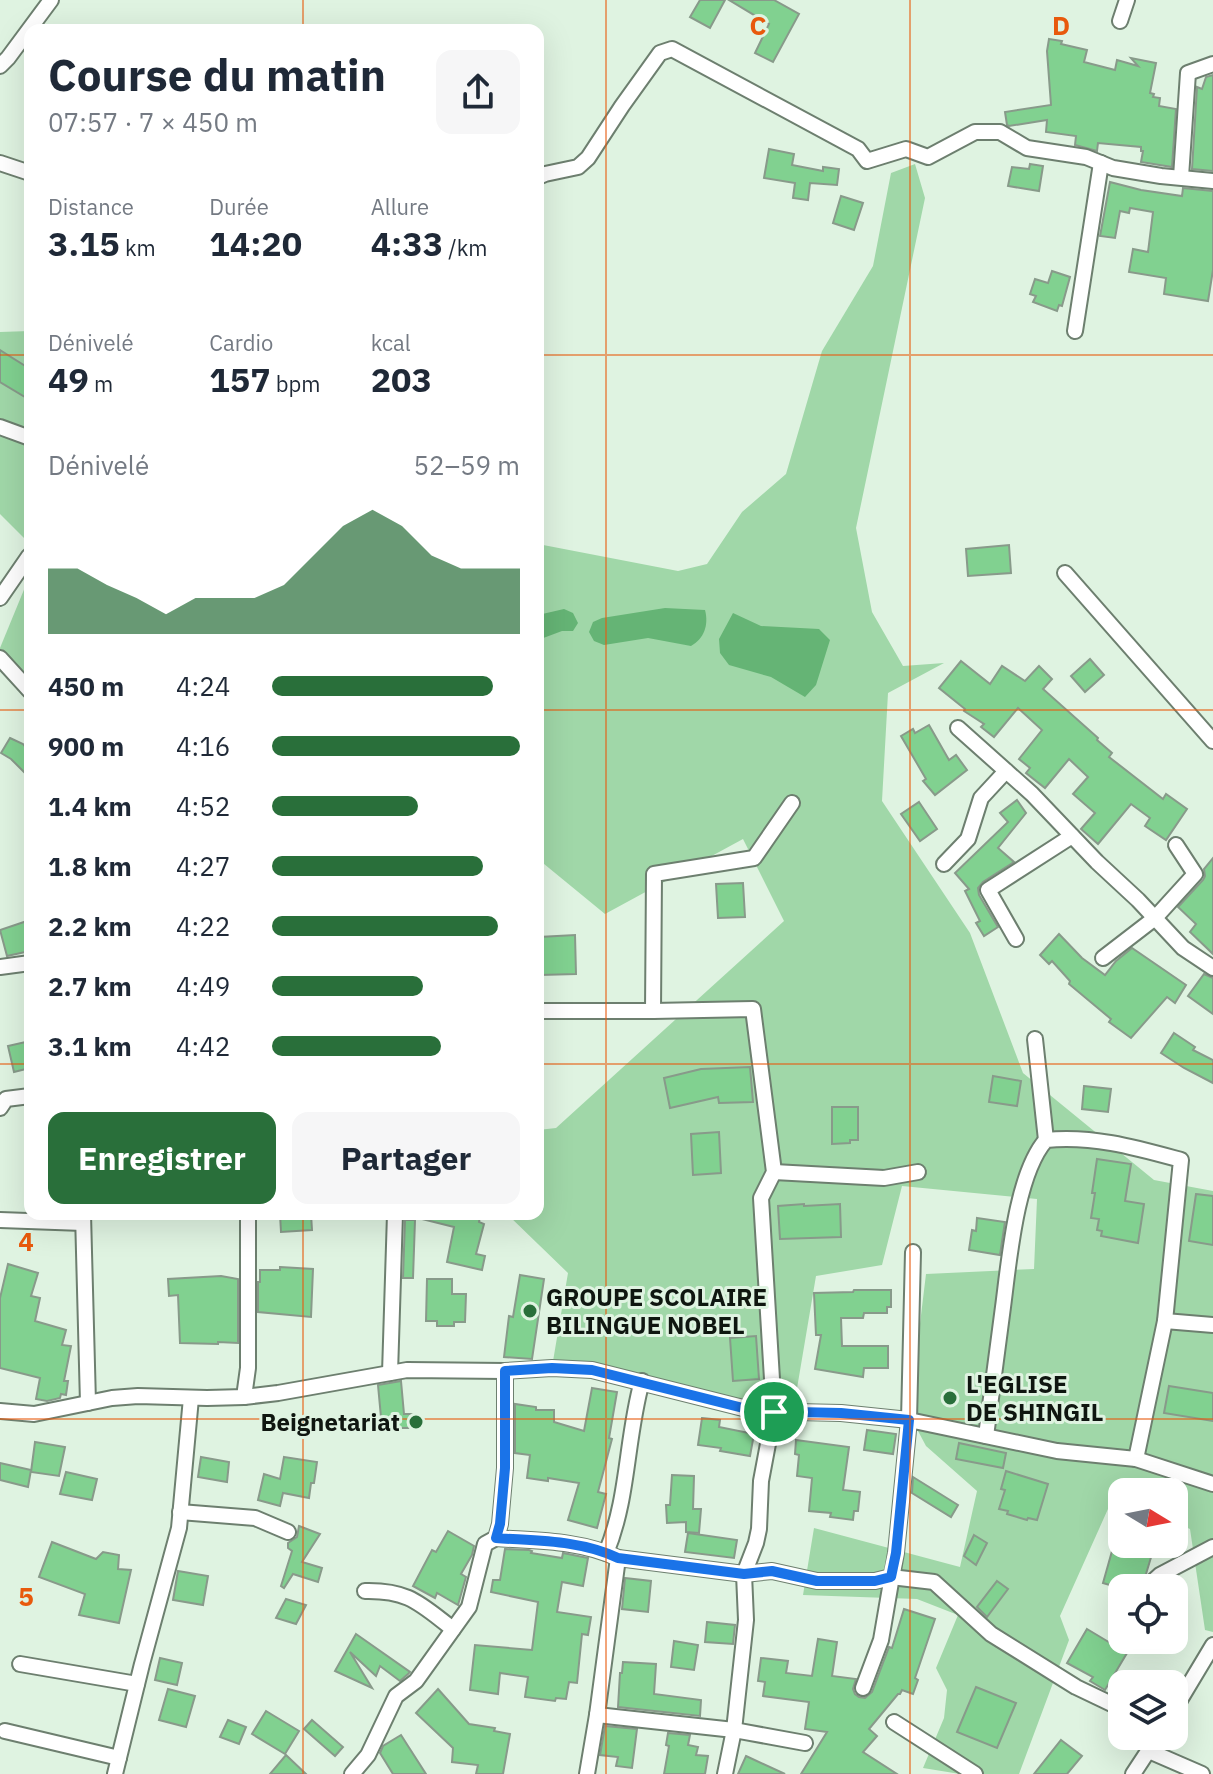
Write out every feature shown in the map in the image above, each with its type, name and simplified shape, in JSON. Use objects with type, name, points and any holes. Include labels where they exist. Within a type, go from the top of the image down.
[{"type":"street","points":[[33,24],[51,0]]},
{"type":"street","points":[[1120,21],[1127,0]]},
{"type":"street","points":[[0,66],[24,36]]},
{"type":"street","points":[[544,176],[578,167],[588,158],[660,53],[672,49],[858,149],[867,161],[906,149],[928,157],[975,132],[1000,132],[1027,148],[1086,157],[1113,168],[1213,181]]},
{"type":"street","points":[[1181,177],[1188,73],[1213,64]]},
{"type":"street","points":[[0,163],[24,171]]},
{"type":"street","points":[[1075,331],[1101,163]]},
{"type":"street","points":[[0,427],[24,436]]},
{"type":"street","points":[[0,598],[24,563]]},
{"type":"street","points":[[1065,573],[1213,741]]},
{"type":"street","points":[[0,658],[24,684]]},
{"type":"street","points":[[958,728],[1032,794],[1183,948],[1213,968]]},
{"type":"street","points":[[944,864],[968,839],[981,798],[1006,771]]},
{"type":"street","points":[[653,1011],[654,874],[754,858],[792,803]]},
{"type":"street","points":[[1016,939],[988,890],[1072,836]]},
{"type":"street","points":[[1103,958],[1155,918],[1195,874],[1176,845]]},
{"type":"street","points":[[0,967],[24,964]]},
{"type":"street","points":[[544,1011],[753,1009],[774,1172],[761,1198],[774,1412],[761,1481],[759,1529],[744,1574],[746,1620],[734,1730],[725,1774]]},
{"type":"street","points":[[1035,1039],[1046,1140]]},
{"type":"street","points":[[0,1108],[6,1099],[24,1097]]},
{"type":"street","points":[[986,1436],[1013,1229],[1028,1171],[1046,1140],[1101,1141],[1181,1160],[1165,1321],[1136,1459]]},
{"type":"street","points":[[774,1172],[884,1178],[918,1172]]},
{"type":"street","points":[[0,1220],[24,1220]]},
{"type":"street","points":[[83,1220],[88,1403]]},
{"type":"street","points":[[244,1397],[248,1368],[248,1220]]},
{"type":"street","points":[[390,1373],[395,1220]]},
{"type":"street","points":[[863,1688],[881,1640],[896,1553],[909,1420],[913,1252]]},
{"type":"street","points":[[1165,1321],[1213,1325]]},
{"type":"street","points":[[0,1413],[34,1414],[138,1396],[244,1397],[407,1370],[592,1370],[755,1411],[841,1413],[909,1420],[1057,1451],[1136,1459],[1213,1484]]},
{"type":"street","points":[[496,1538],[505,1468],[505,1371]]},
{"type":"street","points":[[587,1774],[597,1715],[612,1556],[642,1381]]},
{"type":"street","points":[[115,1774],[179,1528],[191,1398]]},
{"type":"street","points":[[180,1512],[255,1518],[288,1532]]},
{"type":"street","points":[[352,1774],[368,1755],[396,1696],[416,1681],[469,1607],[485,1544],[496,1538],[580,1545],[612,1556],[744,1574],[772,1571],[817,1581],[875,1581],[891,1577],[934,1582],[991,1634],[1076,1687],[1108,1702]]},
{"type":"street","points":[[1162,1574],[1213,1547]]},
{"type":"street","points":[[365,1591],[387,1590],[410,1597],[453,1629]]},
{"type":"street","points":[[1188,1687],[1213,1645]]},
{"type":"street","points":[[20,1664],[137,1684]]},
{"type":"street","points":[[597,1715],[734,1730],[805,1743]]},
{"type":"street","points":[[894,1722],[975,1774]]},
{"type":"street","points":[[5,1731],[119,1758]]},
{"type":"street","points":[[1133,1774],[1144,1750]]},
{"type":"street","points":[[1159,1750],[1202,1774]]},
{"type":"shaded area","points":[[915,164],[925,198],[856,528],[872,612],[903,666],[944,663],[888,693],[882,801],[970,933],[1023,1073],[1154,1180],[1213,1191],[1213,1632],[1205,1630],[1188,1528],[1188,1478],[1108,1478],[1108,1509],[1060,1616],[1069,1640],[1019,1774],[960,1774],[923,1768],[944,1718],[947,1690],[936,1668],[958,1615],[917,1599],[803,1595],[814,1528],[960,1567],[977,1491],[926,1446],[909,1414],[926,1274],[1034,1269],[1037,1199],[902,1186],[882,1265],[816,1276],[793,1412],[552,1367],[568,1273],[513,1220],[544,1220],[544,1129],[556,1128],[784,921],[743,839],[605,914],[544,864],[544,545],[678,571],[707,564],[742,512],[786,474],[822,351],[873,266],[891,173]]},
{"type":"shaded area","points":[[24,331],[24,538],[0,514],[0,332]]},
{"type":"shaded area","points":[[24,590],[24,681],[0,667],[0,648]]},
{"type":"shaded area","points":[[665,608],[705,610],[706,626],[699,640],[691,646],[648,638],[604,645],[594,641],[589,632],[593,622],[602,618]]},
{"type":"shaded area","points":[[564,609],[573,613],[578,623],[573,631],[562,631],[544,638],[544,614]]},
{"type":"shaded area","points":[[733,613],[761,626],[819,629],[830,640],[816,685],[805,697],[771,677],[729,665],[720,653],[719,639]]},
{"type":"building","points":[[700,0],[725,0],[710,28],[690,17]]},
{"type":"building","points":[[729,0],[774,0],[799,14],[773,62],[755,53],[769,24]]},
{"type":"building","points":[[1049,39],[1087,50],[1084,62],[1115,70],[1117,60],[1138,66],[1131,58],[1156,63],[1150,93],[1160,98],[1159,106],[1176,109],[1172,167],[1141,162],[1141,147],[1098,143],[1097,151],[1075,145],[1076,136],[1046,132],[1047,120],[1007,125],[1005,112],[1051,105]]},
{"type":"building","points":[[1213,75],[1213,171],[1192,169],[1197,87],[1202,89],[1206,77]]},
{"type":"building","points":[[769,149],[794,154],[792,165],[823,171],[823,167],[839,169],[837,185],[810,183],[808,200],[793,198],[795,183],[764,178]]},
{"type":"building","points":[[1030,164],[1043,166],[1039,191],[1008,186],[1012,167],[1029,169]]},
{"type":"building","points":[[1110,182],[1182,196],[1183,188],[1213,191],[1213,270],[1208,301],[1164,294],[1166,278],[1129,272],[1133,249],[1148,252],[1153,212],[1130,208],[1129,213],[1120,211],[1115,238],[1100,236]]},
{"type":"building","points":[[841,196],[863,203],[854,230],[833,223]]},
{"type":"building","points":[[1052,271],[1070,277],[1062,306],[1059,305],[1057,311],[1033,302],[1036,296],[1030,294],[1035,279],[1048,283]]},
{"type":"building","points":[[0,350],[24,365],[24,396],[0,382]]},
{"type":"building","points":[[1009,545],[1011,573],[968,576],[966,549]]},
{"type":"building","points":[[1090,659],[1104,675],[1085,692],[1071,676]]},
{"type":"building","points":[[961,661],[990,684],[1002,666],[1025,681],[1039,666],[1052,679],[1043,689],[1098,738],[1112,753],[1109,757],[1163,799],[1166,794],[1187,809],[1166,840],[1145,826],[1150,818],[1131,804],[1098,844],[1081,829],[1095,813],[1073,794],[1088,777],[1069,759],[1045,788],[1026,773],[1030,768],[1019,759],[1042,730],[1018,708],[994,737],[981,727],[984,724],[939,688]]},
{"type":"building","points":[[929,725],[949,760],[956,755],[967,770],[935,795],[923,781],[926,779],[901,736]]},
{"type":"building","points":[[10,738],[23,744],[24,772],[11,759],[1,753]]},
{"type":"building","points":[[1017,800],[1026,813],[998,848],[1014,862],[978,888],[998,927],[984,936],[965,891],[969,889],[955,873],[1008,822],[1000,813]]},
{"type":"building","points":[[919,802],[937,829],[920,841],[901,814]]},
{"type":"building","points":[[1213,858],[1213,954],[1190,932],[1196,924],[1178,907],[1203,880],[1204,869]]},
{"type":"building","points":[[743,883],[745,917],[718,918],[716,884]]},
{"type":"building","points":[[24,922],[24,952],[7,956],[0,930]]},
{"type":"building","points":[[1059,934],[1082,958],[1105,975],[1132,948],[1186,985],[1175,1003],[1167,997],[1131,1038],[1069,984],[1070,981],[1052,961],[1049,964],[1040,955]]},
{"type":"building","points":[[575,935],[576,974],[544,975],[544,937]]},
{"type":"building","points":[[1204,974],[1213,978],[1213,1014],[1188,996]]},
{"type":"building","points":[[1174,1033],[1195,1047],[1193,1050],[1213,1060],[1213,1083],[1161,1053]]},
{"type":"building","points":[[24,1042],[24,1070],[14,1072],[8,1046]]},
{"type":"building","points":[[750,1067],[753,1102],[719,1103],[718,1097],[670,1108],[664,1078],[701,1069]]},
{"type":"building","points":[[993,1076],[1021,1081],[1017,1106],[989,1102]]},
{"type":"building","points":[[1084,1086],[1111,1089],[1108,1112],[1082,1109]]},
{"type":"building","points":[[832,1107],[858,1107],[858,1140],[832,1144]]},
{"type":"building","points":[[719,1132],[721,1173],[693,1175],[691,1134]]},
{"type":"building","points":[[1097,1159],[1131,1164],[1125,1201],[1144,1204],[1138,1243],[1101,1236],[1102,1231],[1097,1230],[1099,1219],[1091,1218]]},
{"type":"building","points":[[1196,1194],[1213,1196],[1213,1245],[1189,1241]]},
{"type":"building","points":[[840,1204],[841,1237],[780,1239],[778,1206]]},
{"type":"building","points":[[977,1218],[1005,1222],[1000,1255],[969,1250]]},
{"type":"building","points":[[280,1220],[311,1220],[312,1230],[281,1232]]},
{"type":"building","points":[[405,1220],[415,1220],[413,1278],[403,1278]]},
{"type":"building","points":[[426,1220],[479,1220],[484,1224],[476,1254],[485,1256],[482,1270],[447,1262],[454,1227]]},
{"type":"building","points":[[8,1264],[38,1273],[31,1296],[40,1298],[35,1321],[66,1330],[62,1345],[71,1346],[64,1381],[68,1381],[66,1395],[61,1394],[60,1398],[47,1401],[36,1399],[40,1378],[0,1368],[0,1298]]},
{"type":"building","points":[[280,1267],[313,1269],[311,1317],[258,1312],[260,1270],[280,1270]]},
{"type":"building","points":[[520,1275],[544,1279],[532,1359],[504,1357],[509,1316],[513,1317]]},
{"type":"building","points":[[221,1276],[238,1279],[238,1343],[180,1343],[178,1295],[169,1296],[168,1279]]},
{"type":"building","points":[[427,1279],[452,1279],[452,1294],[466,1294],[465,1322],[454,1322],[454,1326],[437,1326],[437,1321],[426,1321]]},
{"type":"building","points":[[891,1290],[891,1307],[887,1307],[887,1313],[864,1313],[863,1318],[841,1318],[842,1346],[888,1346],[888,1368],[864,1368],[863,1377],[815,1369],[821,1335],[816,1335],[814,1293]]},
{"type":"building","points":[[756,1336],[759,1379],[733,1381],[730,1338]]},
{"type":"building","points":[[401,1381],[404,1414],[417,1414],[417,1428],[382,1428],[378,1385]]},
{"type":"building","points":[[1169,1386],[1213,1393],[1213,1421],[1164,1413]]},
{"type":"building","points":[[592,1388],[617,1392],[609,1438],[612,1439],[598,1492],[606,1494],[597,1528],[568,1520],[579,1483],[527,1478],[530,1455],[515,1453],[515,1404],[536,1407],[536,1410],[554,1410],[554,1422],[584,1431]]},
{"type":"building","points":[[702,1418],[720,1420],[719,1427],[754,1434],[750,1456],[698,1445]]},
{"type":"building","points":[[867,1430],[896,1434],[893,1454],[864,1450]]},
{"type":"building","points":[[796,1440],[849,1447],[843,1490],[860,1492],[858,1511],[854,1511],[853,1520],[830,1517],[831,1513],[809,1511],[812,1478],[797,1476],[799,1455],[795,1454]]},
{"type":"building","points":[[35,1442],[65,1447],[59,1476],[31,1472]]},
{"type":"building","points":[[959,1443],[1006,1453],[1003,1468],[956,1459]]},
{"type":"building","points":[[201,1457],[229,1462],[227,1482],[198,1477]]},
{"type":"building","points":[[284,1457],[317,1462],[309,1498],[283,1493],[280,1506],[258,1500],[264,1474],[280,1479]]},
{"type":"building","points":[[0,1463],[31,1470],[28,1487],[0,1480]]},
{"type":"building","points":[[1006,1471],[1048,1484],[1037,1520],[1027,1520],[999,1509],[1005,1490],[1001,1489]]},
{"type":"building","points":[[66,1472],[97,1479],[92,1500],[60,1494]]},
{"type":"building","points":[[672,1475],[694,1476],[693,1509],[701,1509],[699,1533],[686,1532],[686,1522],[667,1523],[666,1505],[670,1505]]},
{"type":"building","points":[[913,1477],[958,1505],[951,1517],[912,1493]]},
{"type":"building","points":[[299,1526],[320,1534],[302,1562],[322,1568],[318,1582],[293,1574],[284,1588],[281,1586],[292,1551],[288,1543],[297,1537]]},
{"type":"building","points":[[448,1531],[474,1546],[461,1574],[466,1577],[458,1605],[437,1593],[435,1598],[413,1586],[432,1550],[436,1552]]},
{"type":"building","points":[[688,1533],[737,1540],[734,1558],[685,1552]]},
{"type":"building","points":[[974,1535],[987,1543],[976,1565],[964,1556]]},
{"type":"building","points":[[52,1542],[96,1559],[103,1552],[119,1555],[118,1569],[131,1570],[119,1623],[79,1615],[85,1594],[39,1577]]},
{"type":"building","points":[[505,1549],[529,1550],[531,1553],[562,1558],[563,1553],[588,1558],[583,1586],[562,1582],[557,1612],[591,1617],[588,1635],[582,1634],[577,1683],[569,1682],[566,1699],[556,1698],[555,1701],[525,1697],[528,1677],[500,1673],[498,1694],[470,1690],[475,1645],[532,1650],[538,1602],[491,1592],[493,1580],[500,1580]]},
{"type":"building","points":[[1110,1558],[1151,1558],[1146,1574],[1108,1574],[1108,1584],[1103,1583]]},
{"type":"building","points":[[178,1571],[208,1576],[203,1605],[173,1600]]},
{"type":"building","points":[[625,1578],[651,1581],[648,1612],[622,1609]]},
{"type":"building","points":[[997,1581],[1008,1589],[987,1617],[977,1607]]},
{"type":"building","points":[[286,1599],[306,1605],[296,1624],[276,1618]]},
{"type":"building","points":[[904,1609],[935,1619],[915,1678],[918,1680],[913,1694],[902,1690],[869,1729],[877,1736],[863,1752],[897,1774],[801,1774],[827,1732],[805,1729],[809,1702],[763,1696],[765,1682],[758,1681],[761,1658],[788,1661],[786,1673],[812,1676],[818,1639],[837,1642],[832,1676],[856,1679],[855,1694],[865,1698],[872,1692],[889,1647],[892,1648]]},
{"type":"building","points":[[707,1622],[735,1625],[733,1644],[705,1642]]},
{"type":"building","points":[[1087,1629],[1108,1642],[1108,1654],[1126,1654],[1117,1670],[1108,1670],[1105,1690],[1090,1681],[1093,1677],[1067,1663]]},
{"type":"building","points":[[356,1634],[410,1672],[400,1681],[380,1666],[376,1676],[350,1652],[372,1688],[335,1671]]},
{"type":"building","points":[[674,1641],[698,1645],[694,1670],[671,1667]]},
{"type":"building","points":[[160,1658],[182,1663],[177,1685],[155,1680]]},
{"type":"building","points":[[623,1662],[656,1664],[654,1694],[701,1700],[700,1716],[618,1707]]},
{"type":"building","points":[[976,1687],[1016,1703],[997,1748],[957,1732]]},
{"type":"building","points":[[168,1689],[195,1696],[186,1727],[159,1720]]},
{"type":"building","points":[[438,1689],[469,1724],[510,1734],[503,1774],[476,1774],[478,1765],[452,1762],[453,1748],[416,1713]]},
{"type":"building","points":[[266,1711],[299,1731],[285,1754],[252,1734]]},
{"type":"building","points":[[228,1720],[246,1727],[239,1744],[220,1737]]},
{"type":"building","points":[[312,1720],[343,1747],[335,1756],[304,1729]]},
{"type":"building","points":[[605,1726],[637,1729],[632,1768],[616,1766],[618,1757],[600,1755]]},
{"type":"building","points":[[668,1733],[690,1735],[688,1745],[698,1747],[696,1755],[708,1756],[705,1774],[664,1774]]},
{"type":"building","points":[[401,1735],[426,1774],[393,1774],[380,1753],[383,1746]]},
{"type":"building","points":[[1061,1740],[1082,1756],[1067,1774],[1034,1774]]},
{"type":"building","points":[[286,1755],[306,1774],[270,1774]]},
{"type":"building","points":[[746,1756],[785,1774],[738,1774]]},
{"type":"place","name":"GROUPE SCOLAIRE BILINGUE NOBEL","points":[[530,1311]]},
{"type":"place","name":"L'EGLISE DE SHINGIL","points":[[950,1398]]},
{"type":"place","name":"Beignetariat","points":[[416,1422]]},
{"type":"route","points":[[552,1368],[592,1370],[755,1411],[774,1412],[841,1413],[909,1420],[891,1577],[875,1581],[817,1581],[772,1571],[744,1574],[618,1558],[580,1545],[496,1538],[505,1468],[505,1371],[552,1368]]}]
